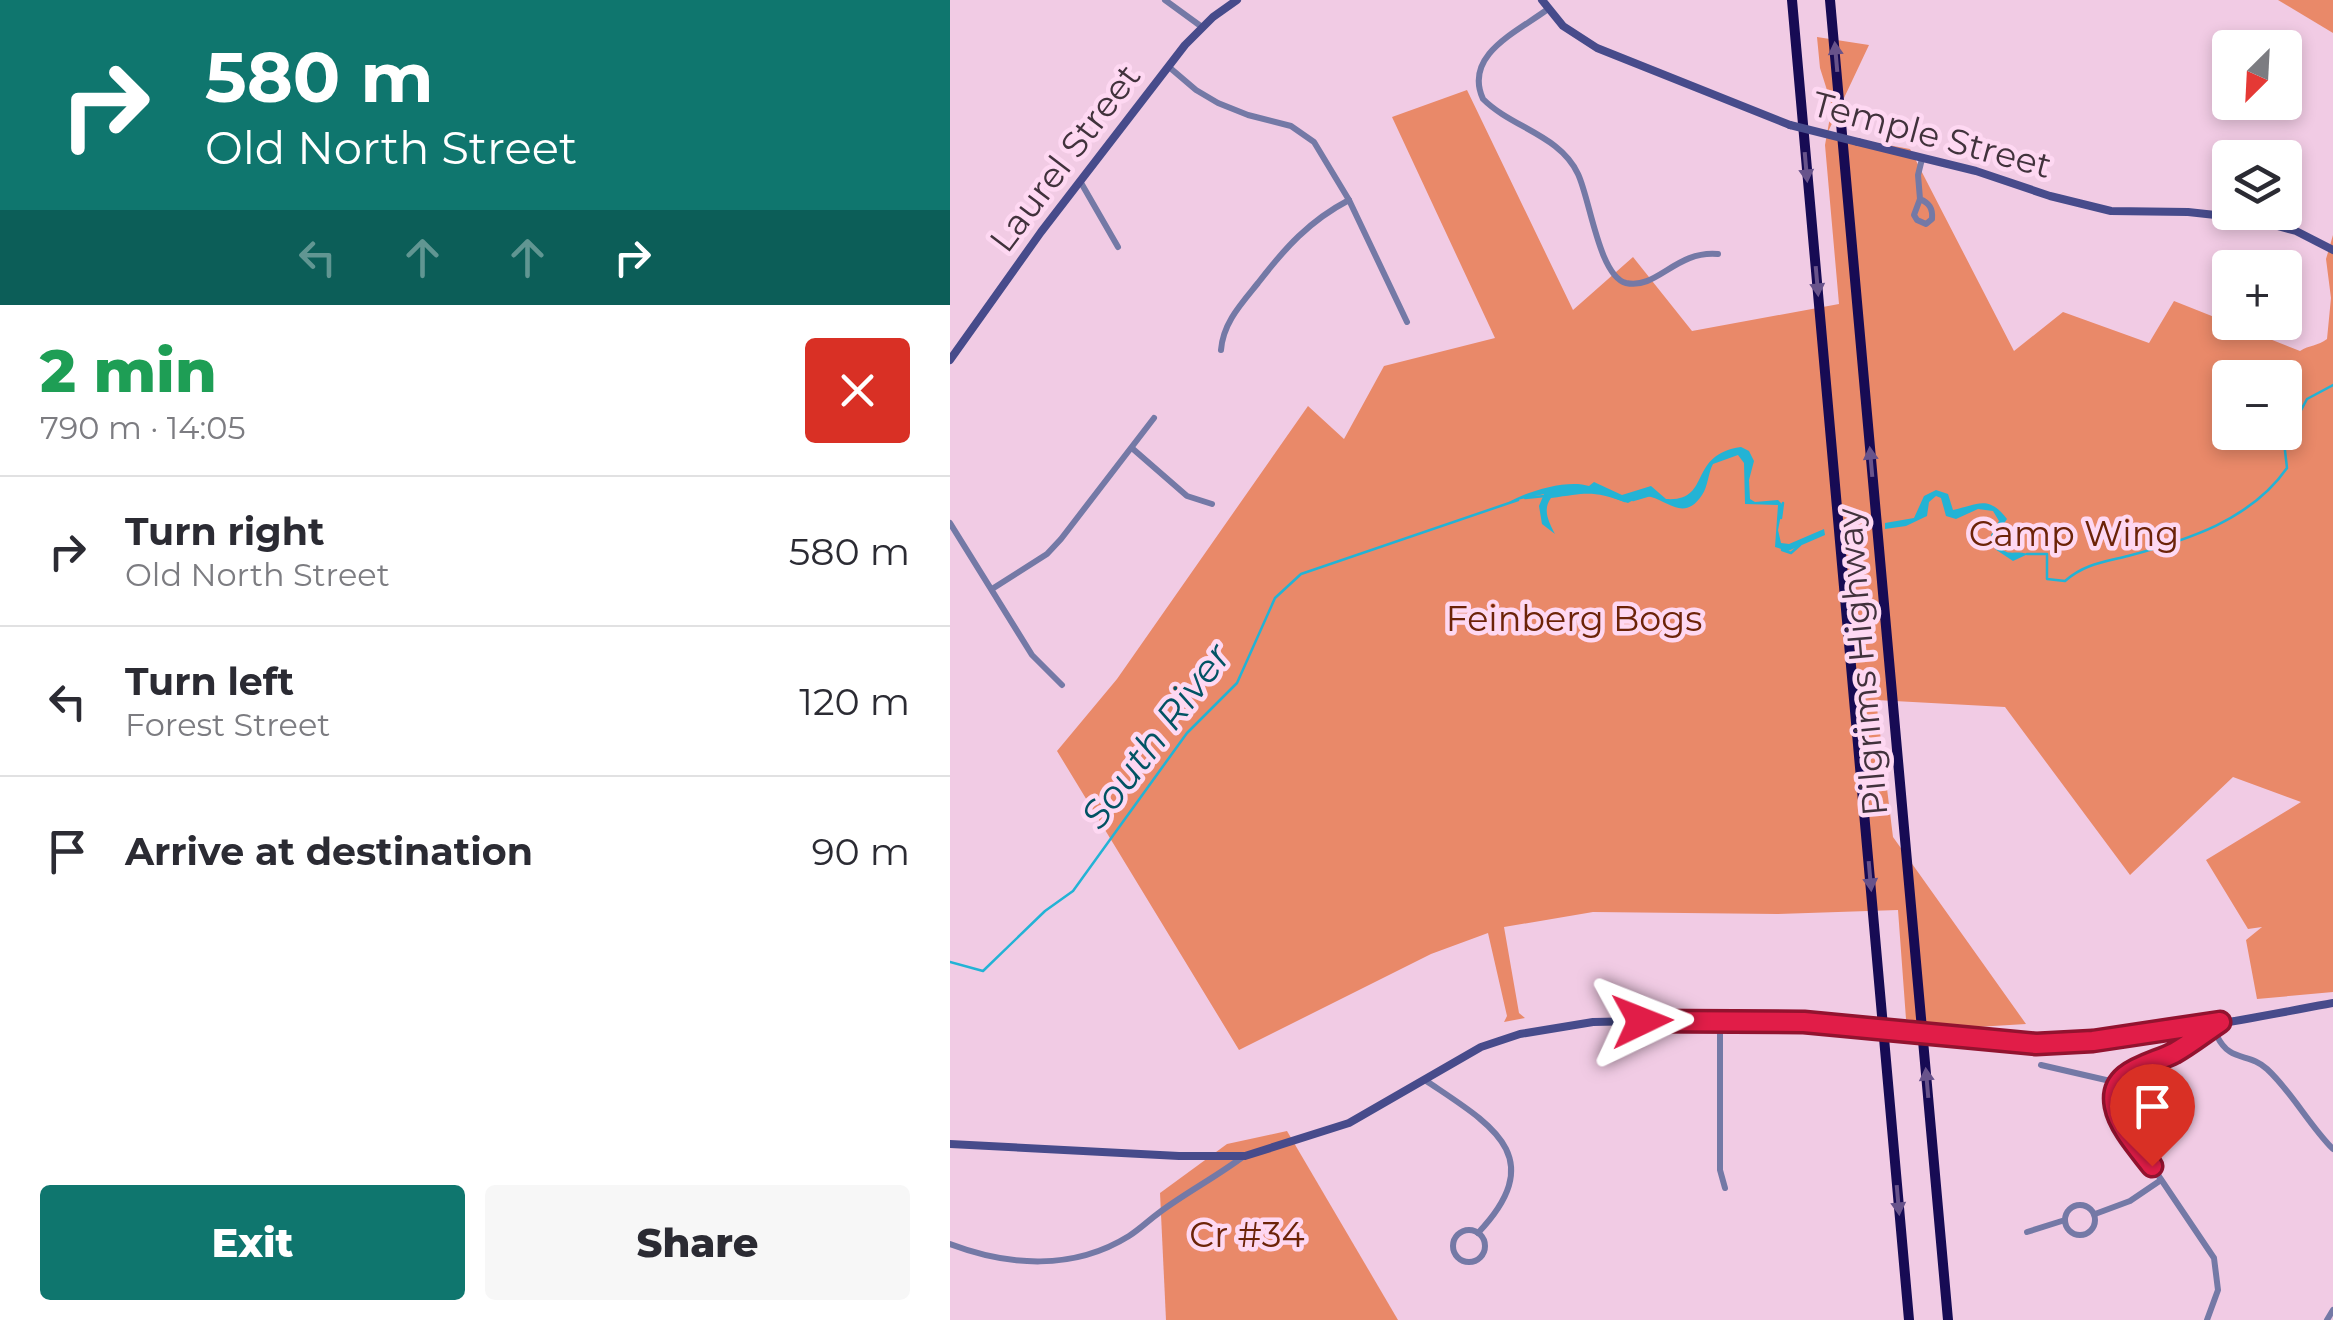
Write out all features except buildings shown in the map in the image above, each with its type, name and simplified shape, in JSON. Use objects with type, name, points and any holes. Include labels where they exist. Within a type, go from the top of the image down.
[{"type":"highway","name":"Pilgrims Highway","points":[[1792,0],[1909,1320]]},
{"type":"highway","name":"Pilgrims Highway","points":[[1830,0],[1948,1320]]},
{"type":"street","points":[[1165,0],[1202,27]]},
{"type":"street","name":"Laurel Street","points":[[950,360],[1080,180],[1169,67],[1202,27],[1237,0]]},
{"type":"street","points":[[1545,4],[1483,59],[1477,78],[1483,99],[1544,138],[1571,162],[1586,193],[1603,256],[1622,282],[1642,282],[1684,258],[1718,254]]},
{"type":"street","name":"Temple Street","points":[[1545,4],[1571,32],[1598,48],[1790,125],[2110,210],[2210,213],[2252,219],[2296,231],[2333,250]]},
{"type":"street","points":[[1169,67],[1196,90],[1229,108],[1305,133],[1323,154],[1349,200],[1406,322]]},
{"type":"street","points":[[1920,200],[1918,176],[1922,160]]},
{"type":"street","points":[[1080,180],[1118,246]]},
{"type":"street","points":[[1221,350],[1222,336],[1234,314],[1286,246],[1310,224],[1349,200]]},
{"type":"street","points":[[992,589],[1047,554],[1154,418]]},
{"type":"street","points":[[1133,448],[1187,496],[1212,504]]},
{"type":"street","points":[[950,523],[1032,655],[1062,686]]},
{"type":"street","points":[[950,1144],[1192,1157],[1244,1156],[1348,1123],[1472,1051],[1508,1036],[1606,1022],[1720,1020],[1860,1028],[1998,1043],[2055,1044],[2125,1037],[2333,1003]]},
{"type":"street","points":[[1720,1020],[1720,1170],[1725,1188]]},
{"type":"street","points":[[2207,1320],[2218,1290],[2216,1266],[2206,1243],[2118,1115],[2114,1098],[2119,1083],[2131,1071],[2178,1051],[2220,1022]]},
{"type":"street","points":[[2220,1022],[2216,1036],[2222,1046],[2269,1071],[2333,1149]]},
{"type":"street","points":[[2041,1065],[2119,1083]]},
{"type":"street","points":[[1425,1080],[1493,1127],[1504,1141],[1509,1186],[1496,1212],[1478,1234]]},
{"type":"street","points":[[950,1244],[1019,1263],[1050,1262],[1084,1254],[1126,1238],[1244,1156]]},
{"type":"street","points":[[2095,1214],[2130,1201],[2161,1180]]},
{"type":"street","points":[[2075,1205],[2089,1207],[2095,1214],[2095,1225],[2084,1235],[2069,1230],[2065,1220],[2075,1205]]},
{"type":"street","points":[[2027,1232],[2065,1220]]},
{"type":"street","points":[[1471,1230],[1478,1234],[1484,1240],[1482,1256],[1476,1261],[1459,1260],[1454,1253],[1456,1237],[1471,1230]]},
{"type":"street","points":[[2327,1320],[2333,1310]]},
{"type":"green space","points":[[2278,0],[2333,0],[2333,33]]},
{"type":"green space","name":"Feinberg Bogs","points":[[1817,37],[1869,45],[1827,134],[1910,149],[2014,351],[2063,312],[2149,343],[2174,301],[2212,316],[2212,340],[2272,340],[2300,351],[2327,339],[2331,298],[2326,259],[2333,235],[2333,992],[2257,999],[2246,940],[2262,927],[2248,929],[2206,860],[2301,802],[2233,777],[2130,875],[2005,707],[1876,700],[1893,837],[2026,1024],[1960,1028],[1906,1019],[1898,910],[1777,914],[1593,912],[1504,927],[1519,1013],[1525,1018],[1504,1022],[1507,1016],[1488,933],[1431,954],[1239,1050],[1057,751],[1117,679],[1308,406],[1344,439],[1384,366],[1495,338],[1392,117],[1467,90],[1573,310],[1633,257],[1692,331],[1839,304],[1825,145],[1832,106],[1820,68]]},
{"type":"green space","name":"Cr #34","points":[[1287,1131],[1398,1320],[1166,1320],[1160,1193],[1227,1144]]},
{"type":"water","points":[[1741,447],[1749,451],[1754,461],[1750,499],[1778,500],[1783,505],[1778,530],[1781,543],[1789,544],[1824,529],[1825,535],[1788,551],[1775,547],[1778,505],[1745,504],[1744,463],[1738,455],[1713,464],[1706,488],[1689,507],[1677,508],[1648,496],[1628,503],[1590,494],[1551,498],[1547,512],[1555,534],[1542,524],[1539,506],[1544,494],[1509,502],[1548,487],[1589,486],[1594,482],[1622,495],[1651,486],[1666,499],[1680,498],[1696,486],[1713,459]]},
{"type":"water","points":[[1936,490],[1948,494],[1953,510],[1982,503],[1994,506],[2007,519],[1996,535],[2002,548],[2028,554],[2013,561],[1995,549],[1991,535],[1999,521],[1993,511],[1978,509],[1956,519],[1946,516],[1941,498],[1936,496],[1929,502],[1927,516],[1906,526],[1885,529],[1885,523],[1914,518],[1924,496]]},
{"type":"waterway","name":"South River","points":[[2027,554],[2047,554],[2047,579],[2065,581],[2087,567],[2173,543],[2216,526],[2255,501],[2287,468],[2284,442],[2307,399],[2333,385]]},
{"type":"waterway","name":"South River","points":[[1610,495],[1625,501]]},
{"type":"waterway","name":"South River","points":[[1633,500],[1650,495]]},
{"type":"waterway","name":"South River","points":[[1525,498],[1545,496]]},
{"type":"waterway","name":"South River","points":[[950,962],[983,971],[1045,911],[1073,891],[1187,733],[1237,683],[1275,598],[1301,574],[1518,500]]},
{"type":"waterway","name":"South River","points":[[1781,518],[1783,503]]},
{"type":"waterway","name":"South River","points":[[1782,550],[1791,553],[1800,545]]},
{"type":"route","points":[[1642,1021],[1804,1022],[2036,1044],[2093,1041],[2220,1022],[2178,1051],[2131,1071],[2117,1087],[2114,1104],[2118,1115],[2152,1166]]},
{"type":"park label","name":"Camp Wing","points":[[2074,534]]}]
